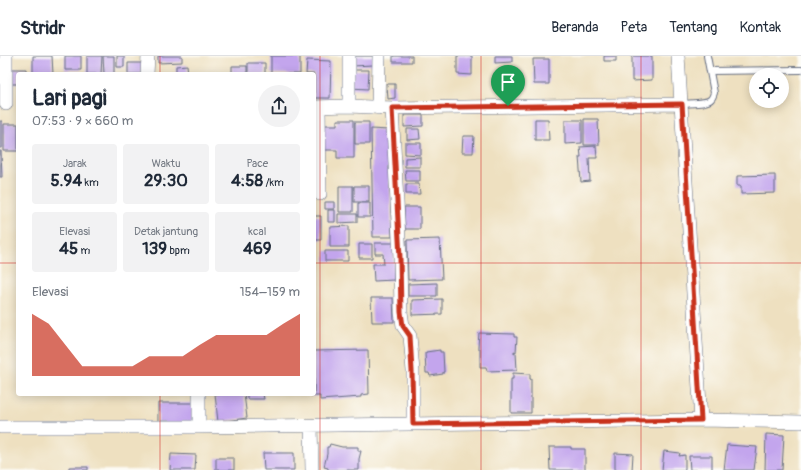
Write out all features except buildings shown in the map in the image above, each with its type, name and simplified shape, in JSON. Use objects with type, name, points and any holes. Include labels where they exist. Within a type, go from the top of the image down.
[{"type":"street","points":[[6,56],[8,104]]},
{"type":"street","points":[[147,72],[148,56]]},
{"type":"street","points":[[349,56],[349,106]]},
{"type":"street","points":[[378,108],[379,56]]},
{"type":"street","points":[[678,56],[701,420]]},
{"type":"street","points":[[320,194],[316,107],[349,106],[392,108],[682,104]]},
{"type":"street","points":[[392,108],[400,258],[401,312],[403,326],[410,336],[413,424]]},
{"type":"street","points":[[198,396],[199,427]]},
{"type":"street","points":[[0,427],[311,426],[701,420],[801,422]]},
{"type":"street","points":[[311,426],[312,470]]},
{"type":"lane","points":[[682,104],[710,101],[712,98],[714,93],[707,56]]},
{"type":"lane","points":[[710,71],[801,70]]},
{"type":"route","points":[[682,104],[701,420],[413,424],[412,352],[410,336],[403,326],[401,312],[400,258],[392,108],[508,106],[682,104]]}]
